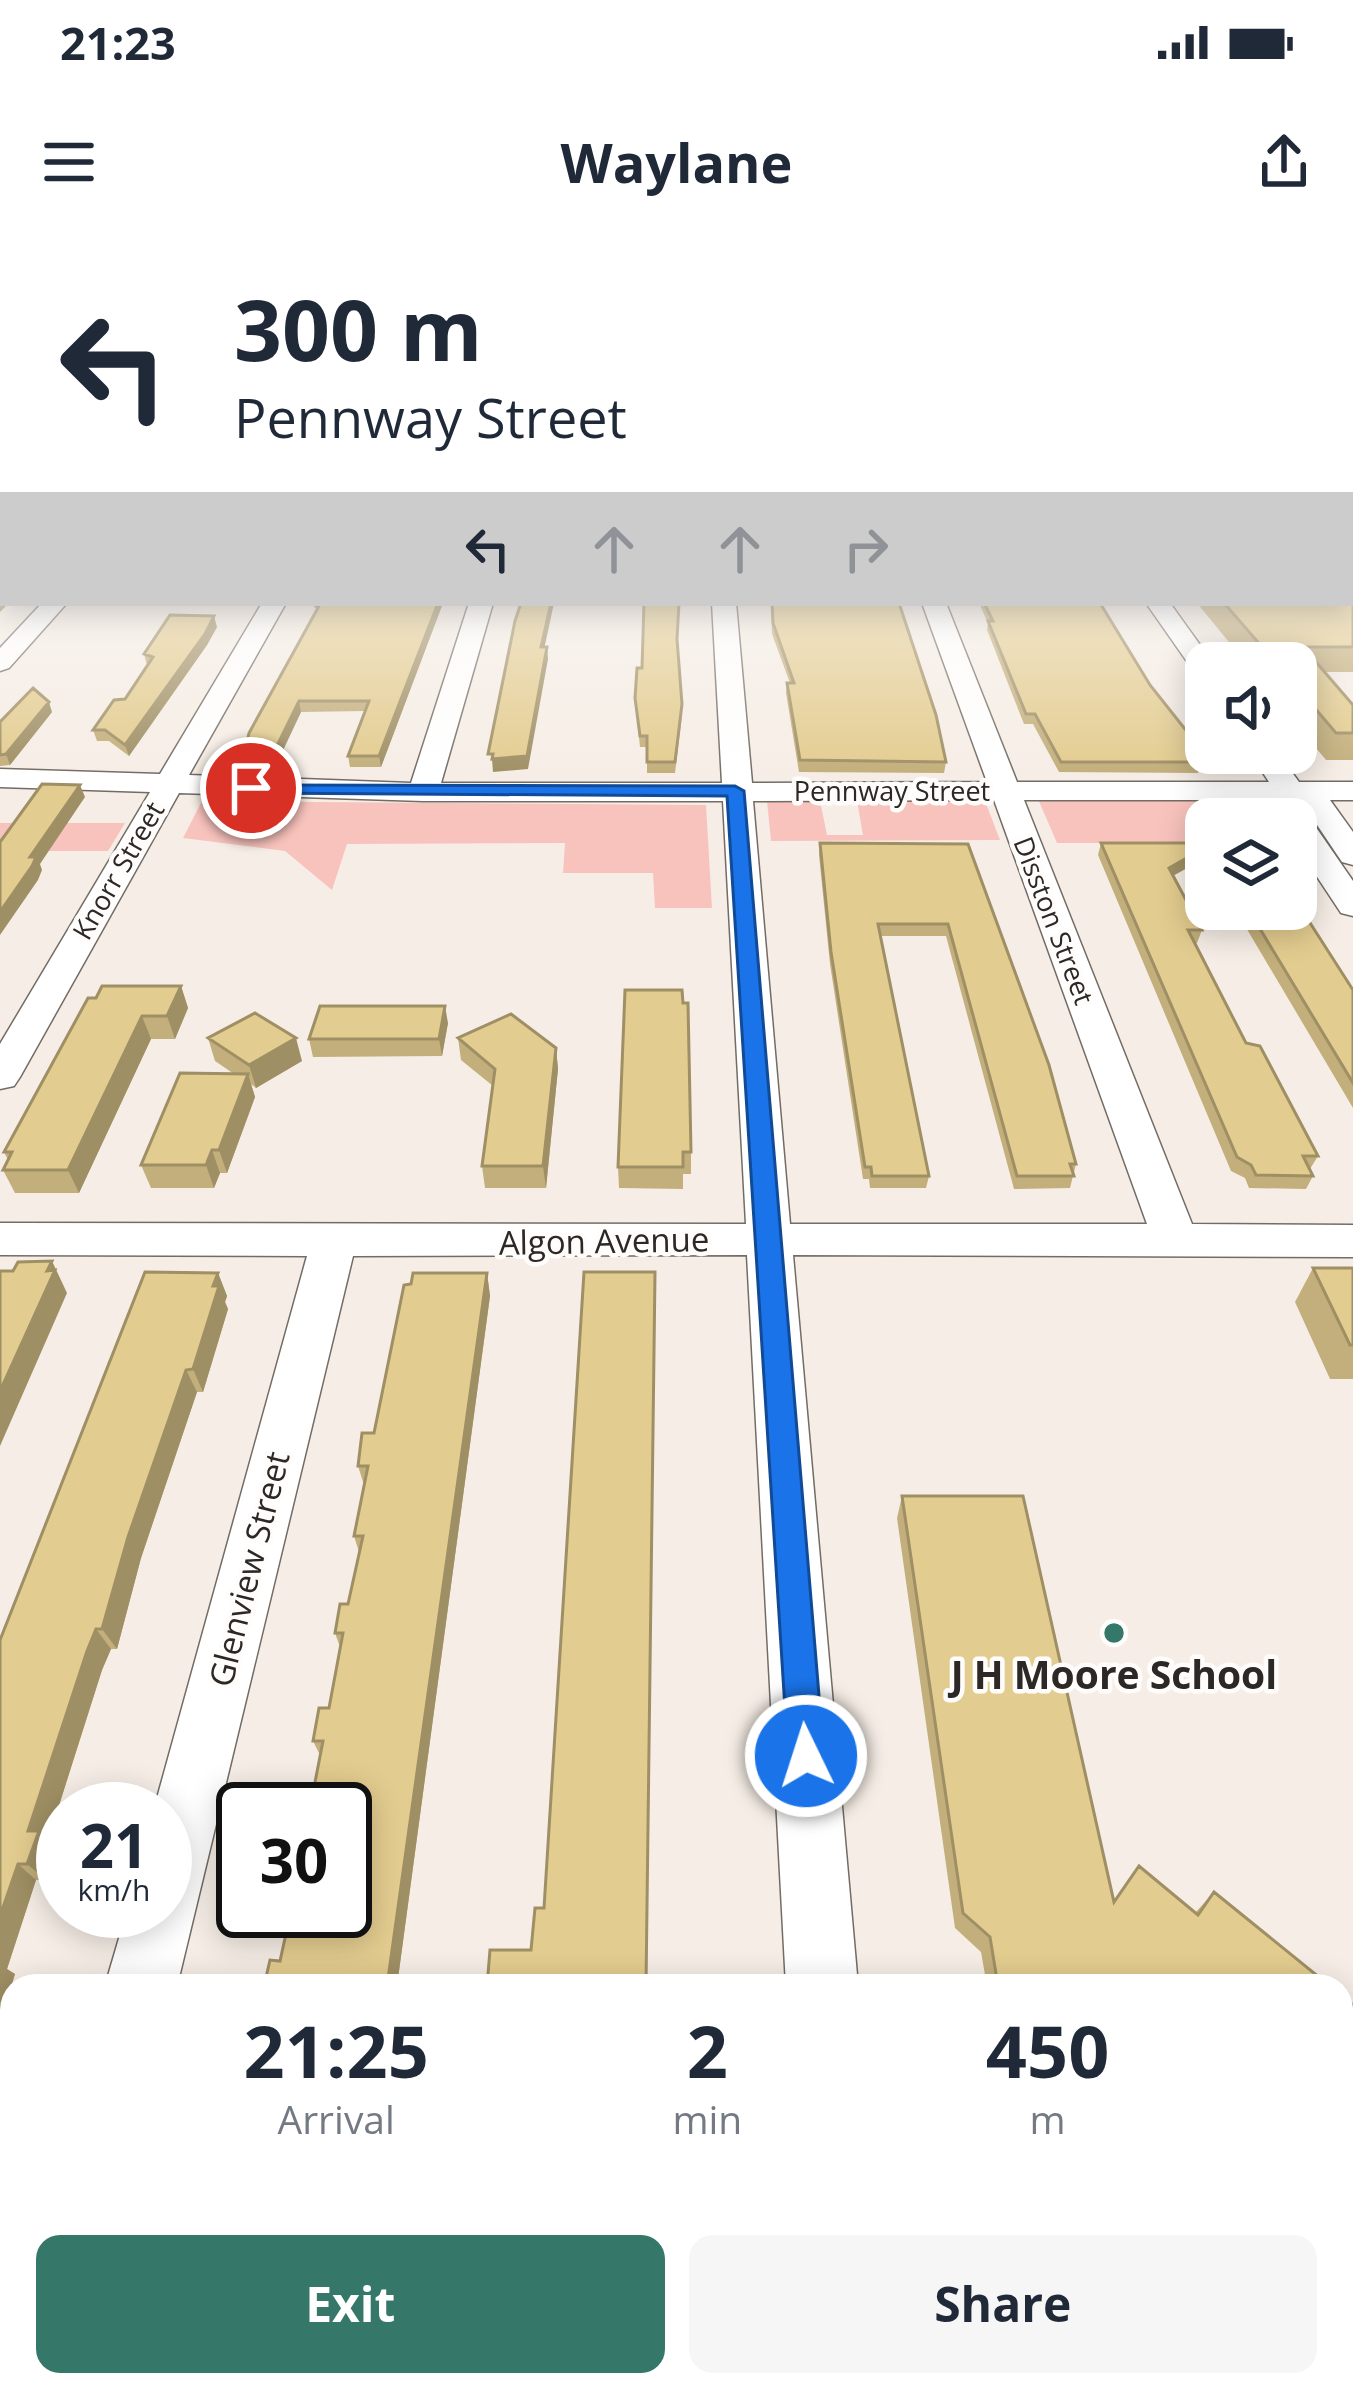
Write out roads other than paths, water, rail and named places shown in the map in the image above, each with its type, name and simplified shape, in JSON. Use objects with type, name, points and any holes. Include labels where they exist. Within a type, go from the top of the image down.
[{"type":"street","points":[[0,663],[52,606]]},
{"type":"street","name":"Knorr Street","points":[[0,1077],[272,606]]},
{"type":"street","points":[[423,792],[480,606]]},
{"type":"street","points":[[724,606],[821,1974]]},
{"type":"street","name":"Disston Street","points":[[935,606],[1175,1239]]},
{"type":"street","points":[[1160,606],[1186,642]]},
{"type":"street","name":"Pennway Street","points":[[0,778],[423,792],[1005,793],[1185,804]]},
{"type":"street","name":"Pennway Street","points":[[1317,803],[1353,791]]},
{"type":"street","points":[[1317,807],[1353,855]]},
{"type":"street","points":[[1317,847],[1353,906]]},
{"type":"street","name":"Algon Avenue","points":[[0,1239],[333,1244],[770,1238],[1353,1241]]},
{"type":"street","name":"Glenview Street","points":[[192,1790],[333,1244]]},
{"type":"street","points":[[144,1974],[154,1938]]},
{"type":"place","name":"J H Moore School","points":[[1114,1633]]}]
